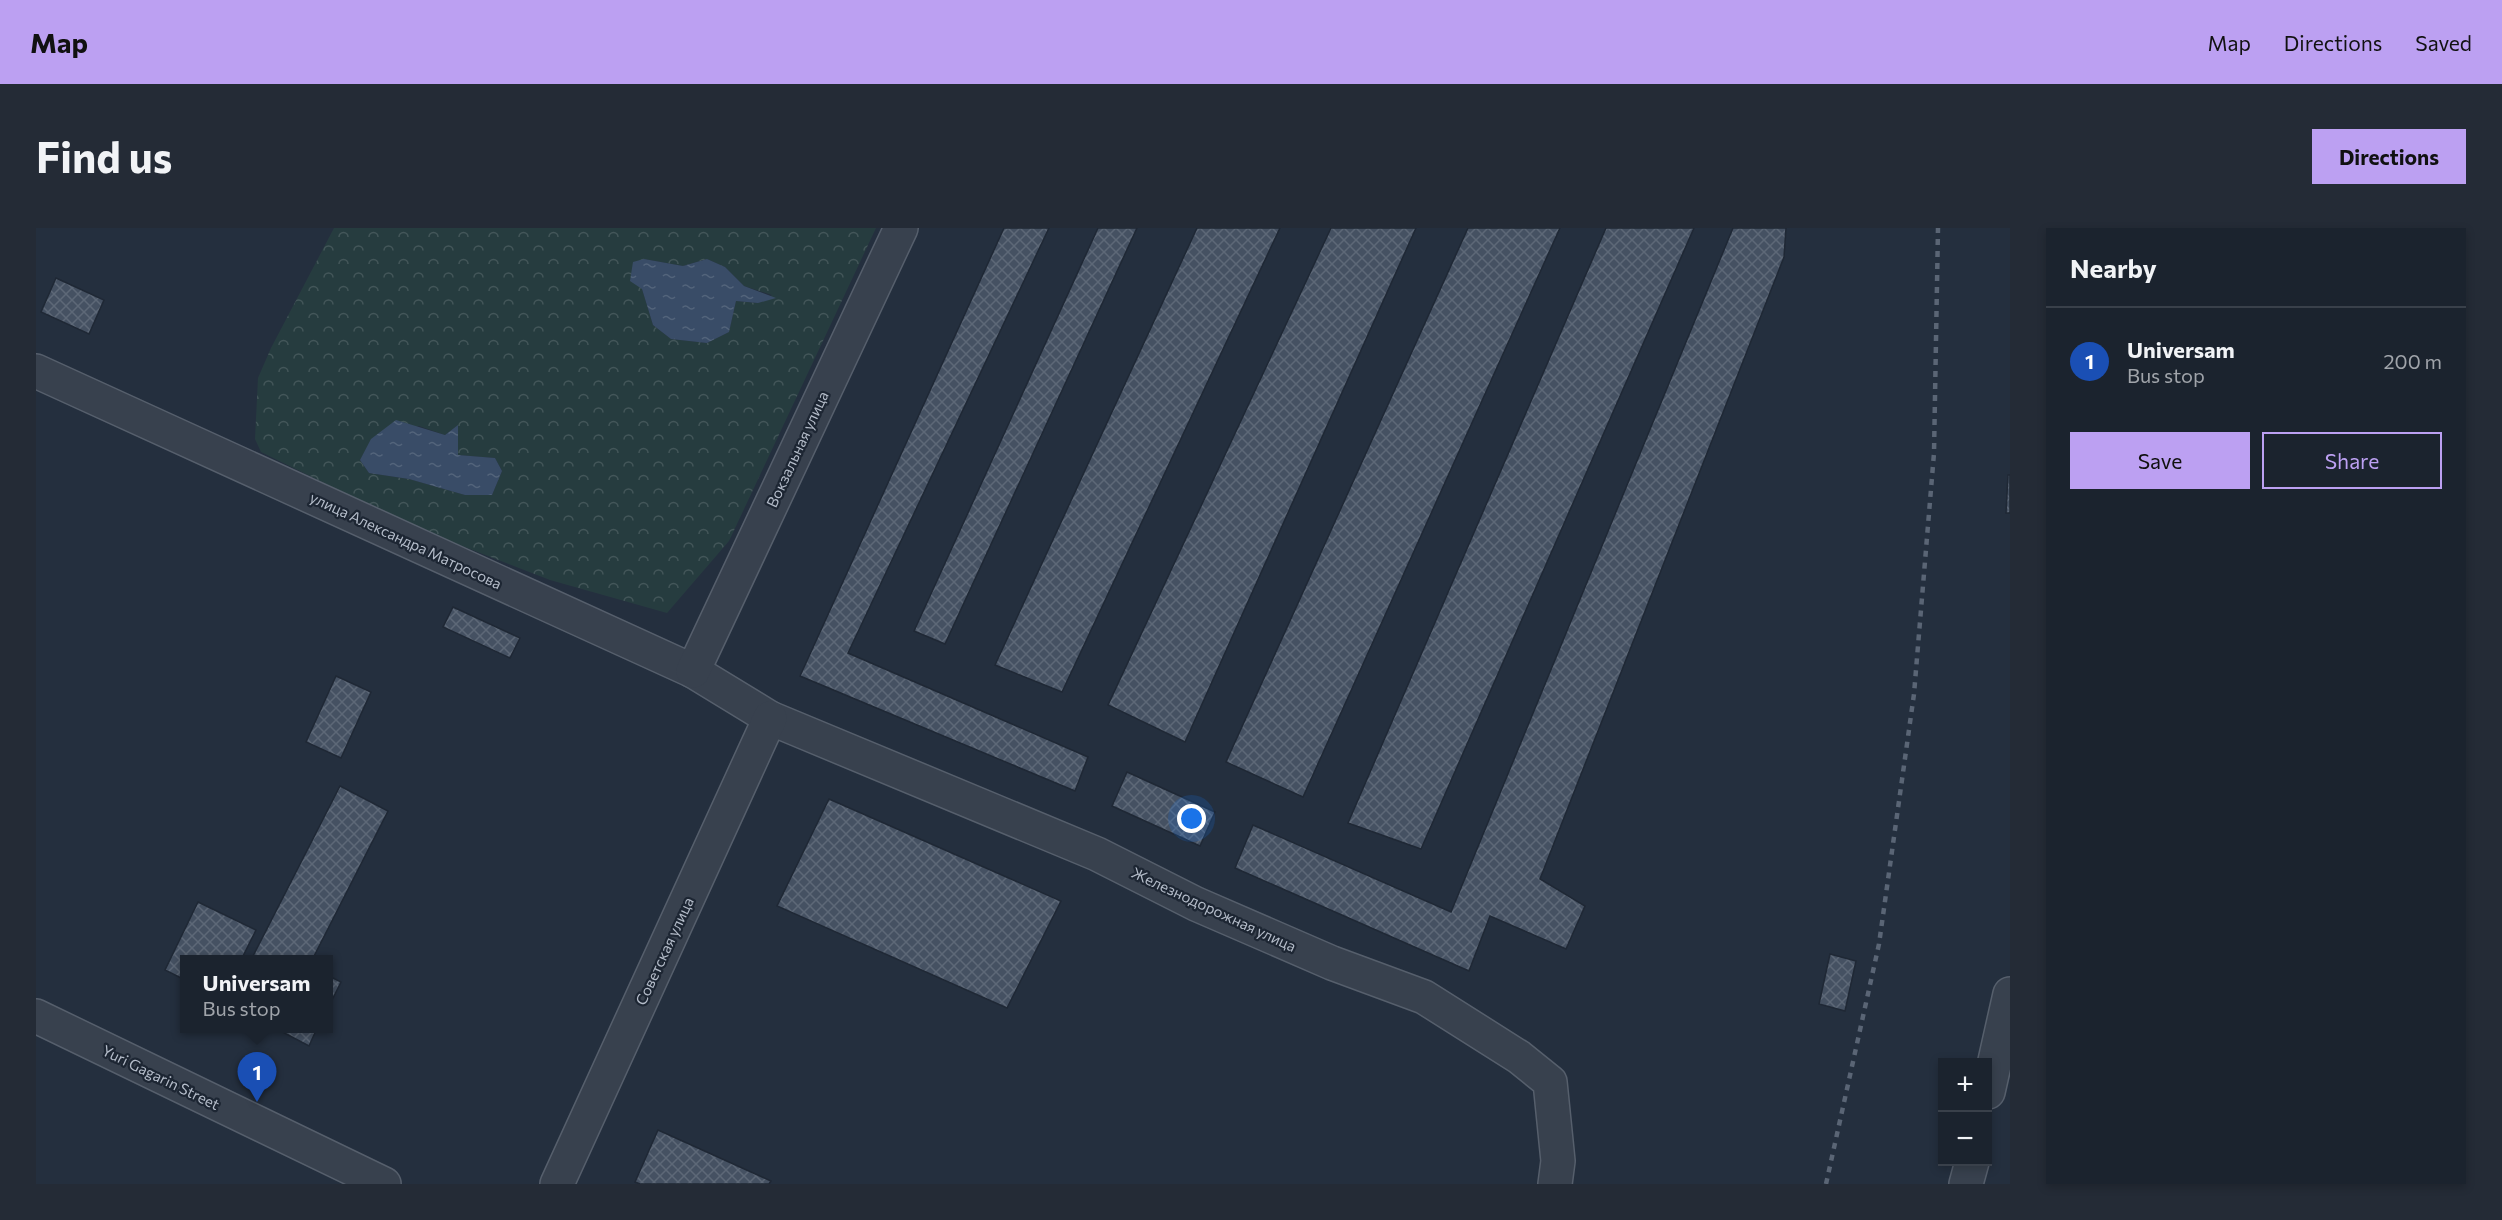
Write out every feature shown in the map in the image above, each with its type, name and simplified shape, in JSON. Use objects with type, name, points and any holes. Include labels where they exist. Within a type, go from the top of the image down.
[{"type":"street","name":"Вокзальная улица","points":[[693,671],[901,228]]},
{"type":"street","name":"улица Александра Матросова","points":[[36,371],[693,671],[770,718]]},
{"type":"street","name":"Советская улица","points":[[557,1184],[770,718]]},
{"type":"street","name":"Железнодорожная улица","points":[[770,718],[1097,854],[1196,904],[1332,963],[1424,997],[1520,1057],[1550,1082],[1558,1161],[1555,1184]]},
{"type":"street","points":[[1992,1074],[2010,994]]},
{"type":"street","name":"Yuri Gagarin Street","points":[[36,1016],[384,1184]]},
{"type":"street","points":[[1966,1184],[1971,1166]]},
{"type":"green space","points":[[334,228],[876,228],[729,541],[667,613],[550,580],[418,529],[261,452],[255,439],[258,378],[271,348]],"holes":[[[644,259],[683,266],[707,259],[725,267],[744,286],[772,295],[758,303],[736,301],[729,332],[707,343],[671,339],[653,325],[642,289]],[[419,426],[445,435],[457,426],[458,455],[495,458],[502,471],[492,495],[465,495],[409,479],[369,473],[360,460],[372,439]]]},
{"type":"water","points":[[644,259],[683,266],[707,259],[725,267],[744,286],[776,298],[758,303],[736,301],[729,332],[707,343],[671,339],[653,325],[642,289],[630,281],[633,262]]},
{"type":"water","points":[[396,420],[445,435],[458,425],[458,455],[495,458],[502,471],[492,495],[465,495],[409,479],[369,473],[360,460],[371,439]]},
{"type":"building","points":[[1004,228],[1049,228],[848,653],[1088,757],[1075,791],[800,676]]},
{"type":"building","points":[[1098,228],[1137,228],[945,644],[914,631]]},
{"type":"building","points":[[1197,228],[1280,228],[1062,692],[995,665]]},
{"type":"building","points":[[1331,228],[1416,228],[1185,742],[1108,705]]},
{"type":"building","points":[[1468,228],[1560,228],[1303,797],[1226,762]]},
{"type":"building","points":[[1606,228],[1694,228],[1421,849],[1348,823]]},
{"type":"building","points":[[1733,228],[1786,228],[1784,257],[1540,879],[1585,906],[1566,949],[1490,916],[1469,971],[1235,868],[1253,825],[1451,912]]},
{"type":"building","points":[[56,278],[104,300],[89,334],[41,312]]},
{"type":"building","points":[[2008,475],[2010,475],[2010,513],[2006,513]]},
{"type":"building","points":[[453,607],[520,638],[510,658],[443,627]]},
{"type":"building","points":[[336,676],[371,692],[341,758],[306,742]]},
{"type":"building","points":[[1127,772],[1215,812],[1200,846],[1112,806]]},
{"type":"building","points":[[340,786],[388,811],[315,955],[254,955]]},
{"type":"building","points":[[829,799],[1061,901],[1007,1008],[777,906]]},
{"type":"building","points":[[198,902],[256,930],[244,955],[180,955],[180,978],[165,970]]},
{"type":"building","points":[[1830,954],[1856,961],[1845,1011],[1819,1004]]},
{"type":"building","points":[[333,978],[341,982],[333,998]]},
{"type":"building","points":[[284,1033],[315,1033],[309,1046]]},
{"type":"building","points":[[658,1130],[771,1181],[769,1184],[640,1184],[635,1182]]},
{"type":"railway","points":[[1826,1184],[1879,944],[1914,694],[1934,453],[1938,228]]},
{"type":"place","name":"Universam","points":[[257,1102]]}]
